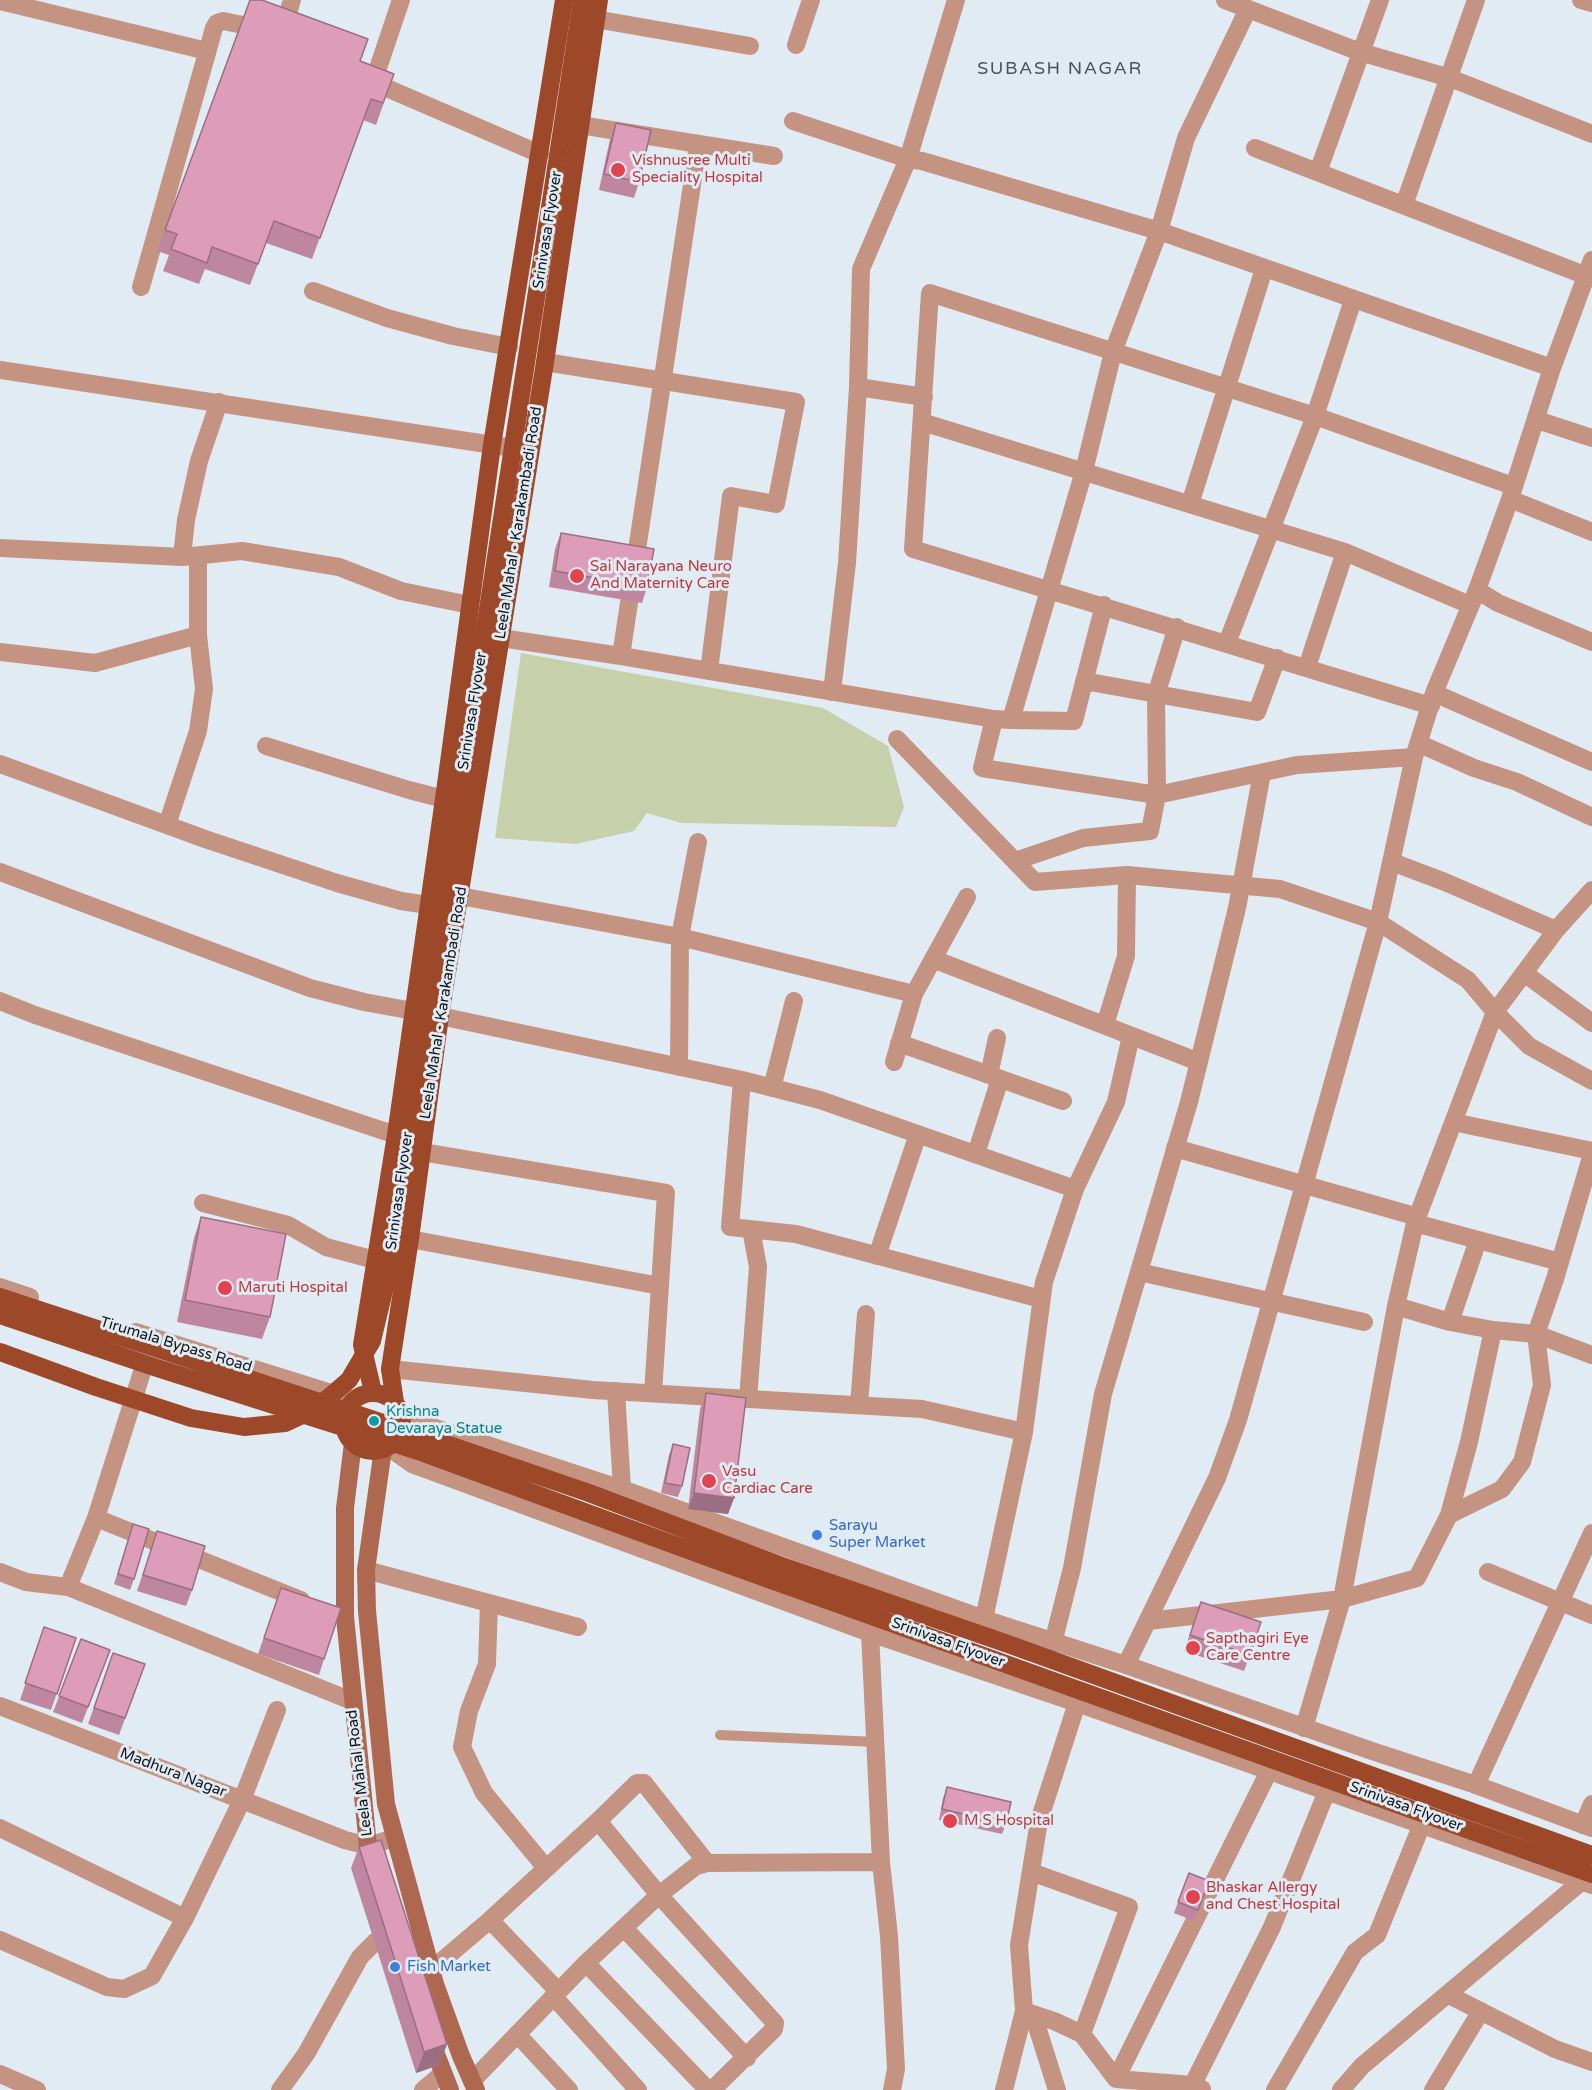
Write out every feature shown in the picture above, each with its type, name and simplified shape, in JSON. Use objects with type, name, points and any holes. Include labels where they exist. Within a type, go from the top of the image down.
[{"type":"main road","name":"Leela Mahal - Karakambadi Road","points":[[373,1392],[362,1345],[396,1135],[492,445],[564,0]]},
{"type":"main road","name":"Srinivasa Flyover","points":[[0,1352],[191,1418],[244,1427],[285,1424],[315,1408],[349,1380],[372,1341],[388,1274],[440,920],[582,0]]},
{"type":"main road","name":"Leela Mahal - Karakambadi Road","points":[[399,1409],[390,1369],[441,1016],[545,362],[599,0]]},
{"type":"main road","name":"Srinivasa Flyover","points":[[0,1297],[578,1489],[779,1565],[1008,1644],[1592,1855]]},
{"type":"main road","name":"Srinivasa Flyover","points":[[0,1315],[154,1367],[410,1448],[1589,1880]]},
{"type":"main road","points":[[373,1392],[389,1396],[399,1409],[399,1434],[386,1448],[362,1450],[350,1437],[344,1425],[346,1411],[354,1400],[363,1394],[373,1392]]},
{"type":"main road","name":"Leela Mahal Road","points":[[350,1437],[345,1508],[345,1617],[368,1846],[379,1883]]},
{"type":"main road","name":"Leela Mahal Road","points":[[386,1448],[366,1570],[367,1611],[386,1804],[431,1970],[474,2085]]},
{"type":"main road","points":[[388,1914],[401,1956]]},
{"type":"main road","points":[[425,2027],[446,2082]]},
{"type":"street","points":[[141,287],[213,28],[217,23],[223,21],[297,42],[286,27],[292,0]]},
{"type":"street","points":[[365,101],[374,83],[401,0]]},
{"type":"street","points":[[796,45],[811,0]]},
{"type":"street","points":[[832,692],[847,563],[858,387],[861,269],[908,159],[956,0]]},
{"type":"street","points":[[1225,0],[1360,52],[1450,78],[1592,134]]},
{"type":"street","points":[[1318,172],[1380,0]]},
{"type":"street","points":[[1404,205],[1476,0]]},
{"type":"street","points":[[1581,0],[1592,3]]},
{"type":"street","points":[[0,1],[207,51]]},
{"type":"street","points":[[1248,9],[1186,138],[1159,231],[1113,352],[1084,471],[1048,590],[982,768],[1157,795],[1297,765],[1417,750],[1517,782],[1592,817]]},
{"type":"street","points":[[595,20],[750,46]]},
{"type":"street","points":[[355,72],[374,83],[540,154]]},
{"type":"street","points":[[793,121],[908,159],[922,161],[1159,231],[1552,368]]},
{"type":"street","points":[[580,125],[774,156]]},
{"type":"street","points":[[621,656],[698,145]]},
{"type":"street","points":[[1126,1665],[1217,1478],[1238,1420],[1378,922],[1417,750],[1432,699],[1474,597],[1537,420],[1552,368],[1590,271],[1404,205],[1256,148]]},
{"type":"street","points":[[1191,504],[1264,269]]},
{"type":"street","points":[[313,291],[387,318],[453,336],[509,347]]},
{"type":"street","points":[[1592,532],[1511,492],[1315,416],[930,293],[913,549],[1307,667],[1432,699],[1592,762]]},
{"type":"street","points":[[1227,643],[1315,416],[1353,300]]},
{"type":"street","points":[[545,362],[796,402],[776,504],[731,496],[709,670]]},
{"type":"street","points":[[0,370],[531,451]]},
{"type":"street","points":[[858,387],[924,396]]},
{"type":"street","points":[[167,825],[198,731],[204,689],[186,520],[199,461],[219,402]]},
{"type":"street","points":[[1537,420],[1592,438]]},
{"type":"street","points":[[922,422],[1345,552],[1474,597],[1498,603],[1592,642]]},
{"type":"street","points":[[0,548],[190,556],[242,551],[339,567],[401,591],[470,604]]},
{"type":"street","points":[[1307,667],[1345,552]]},
{"type":"street","points":[[501,638],[1002,719],[1074,721],[1104,605]]},
{"type":"street","points":[[1016,861],[1083,838],[1150,831],[1157,795],[1156,695],[1176,627]]},
{"type":"street","points":[[0,652],[95,663],[198,635]]},
{"type":"street","points":[[1084,681],[1257,712],[1277,658]]},
{"type":"street","points":[[897,739],[1035,882],[1127,875],[1280,889],[1378,922],[1468,980],[1495,1012],[1529,1046],[1592,1082]]},
{"type":"street","points":[[266,746],[444,799]]},
{"type":"street","points":[[0,764],[167,825],[337,883],[428,906]]},
{"type":"street","points":[[1053,1643],[1072,1568],[1103,1394],[1198,1062],[1241,886],[1262,773]]},
{"type":"street","points":[[680,1067],[680,937],[698,842]]},
{"type":"street","points":[[1392,862],[1445,882],[1556,930]]},
{"type":"street","points":[[0,872],[310,988],[364,1002],[413,1011]]},
{"type":"street","points":[[1105,1025],[1126,956],[1127,875]]},
{"type":"street","points":[[1304,1728],[1342,1599],[1396,1306],[1416,1220],[1495,1012],[1556,930],[1592,890]]},
{"type":"street","points":[[460,896],[680,937],[914,994]]},
{"type":"street","points":[[894,1062],[914,994],[967,897]]},
{"type":"street","points":[[933,958],[1198,1062]]},
{"type":"street","points":[[1524,974],[1592,1023]]},
{"type":"street","points":[[0,1001],[35,1015],[396,1135]]},
{"type":"street","points":[[772,1088],[794,1001]]},
{"type":"street","points":[[441,1016],[742,1080],[820,1100],[1075,1188]]},
{"type":"street","points":[[984,1620],[1024,1432],[1044,1282],[1075,1188],[1116,1102],[1131,1036]]},
{"type":"street","points":[[976,1154],[995,1077],[997,1038]]},
{"type":"street","points":[[899,1044],[1063,1101]]},
{"type":"street","points":[[742,1080],[730,1227],[796,1234],[1041,1299]]},
{"type":"street","points":[[1449,1515],[1502,1489],[1522,1462],[1542,1386],[1536,1334],[1592,1153],[1453,1122]]},
{"type":"street","points":[[877,1256],[918,1134]]},
{"type":"street","points":[[1175,1148],[1478,1240],[1560,1262]]},
{"type":"street","points":[[422,1152],[666,1193],[653,1393]]},
{"type":"street","points":[[203,1203],[288,1225],[326,1247],[375,1260]]},
{"type":"street","points":[[748,1399],[758,1267],[751,1229]]},
{"type":"street","points":[[410,1239],[660,1286]]},
{"type":"street","points":[[1450,1322],[1478,1240]]},
{"type":"street","points":[[1139,1272],[1364,1322]]},
{"type":"street","name":"Tirumala Bypass Road","points":[[0,1287],[114,1326],[354,1400]]},
{"type":"street","points":[[1396,1306],[1450,1322],[1493,1330],[1536,1334],[1592,1355]]},
{"type":"street","points":[[859,1405],[866,1314]]},
{"type":"street","points":[[0,1322],[142,1372],[350,1437]]},
{"type":"street","points":[[1148,1621],[1342,1599],[1417,1578],[1449,1515],[1469,1442],[1493,1330]]},
{"type":"street","points":[[390,1369],[616,1391],[922,1409],[1024,1432]]},
{"type":"street","points":[[68,1587],[96,1518],[142,1372]]},
{"type":"street","points":[[616,1391],[622,1490]]},
{"type":"street","points":[[399,1409],[984,1620],[1126,1665],[1304,1728],[1476,1785],[1587,1826],[1592,1804]]},
{"type":"street","points":[[386,1448],[412,1464],[870,1633],[1589,1880]]},
{"type":"street","points":[[96,1518],[345,1617]]},
{"type":"street","points":[[1476,1785],[1592,1533]]},
{"type":"street","points":[[366,1570],[578,1626]]},
{"type":"street","points":[[0,1572],[26,1582],[68,1587],[352,1701]]},
{"type":"street","points":[[1488,1572],[1592,1615]]},
{"type":"street","points":[[489,1603],[487,1664],[469,1711],[462,1747],[484,1793],[546,1868]]},
{"type":"street","points":[[870,1633],[880,1862],[889,1936],[896,2068],[892,2090]]},
{"type":"street","points":[[1057,2090],[1028,2013],[1019,1945],[1039,1821],[1077,1703]]},
{"type":"street","name":"Madhura Nagar","points":[[0,1706],[345,1840],[368,1846]]},
{"type":"street","points":[[0,1940],[107,1987],[124,1989],[152,1976],[185,1918],[242,1800],[277,1710]]},
{"type":"street","points":[[1116,2079],[1269,1771]]},
{"type":"street","points":[[431,1970],[490,1920],[637,1783],[644,1783],[707,1863]]},
{"type":"street","points":[[1028,2013],[1082,2034],[1116,2079],[1196,2088],[1272,1927],[1327,1791]]},
{"type":"street","points":[[586,1963],[710,2090],[747,2058],[774,2029],[775,2023],[660,1895],[598,1821]]},
{"type":"street","points":[[1275,2090],[1354,1952],[1377,1935],[1422,1824]]},
{"type":"street","points":[[0,1828],[185,1918]]},
{"type":"street","points":[[368,1846],[394,1838]]},
{"type":"street","points":[[474,2085],[517,2034],[586,1963],[660,1895],[696,1866],[707,1863],[880,1862]]},
{"type":"street","points":[[1031,1872],[1129,1908],[1082,2034]]},
{"type":"street","points":[[1341,2090],[1362,2066],[1447,1994],[1589,1880]]},
{"type":"street","points":[[490,1920],[638,2090]]},
{"type":"street","points":[[624,1928],[747,2058]]},
{"type":"street","points":[[280,2090],[306,2054],[360,1957],[375,1942],[394,1935]]},
{"type":"street","points":[[1447,1994],[1555,2049],[1592,2062]]},
{"type":"street","points":[[1433,2090],[1481,2011]]},
{"type":"street","points":[[1004,2090],[1028,2013]]},
{"type":"street","points":[[517,2034],[569,2090]]},
{"type":"street","points":[[0,2074],[37,2090]]},
{"type":"street","points":[[423,2090],[446,2082]]},
{"type":"lane","points":[[720,1735],[876,1742]]},
{"type":"green space","points":[[521,653],[823,708],[888,746],[904,807],[896,827],[681,823],[647,813],[634,831],[576,844],[495,838]]},
{"type":"building","points":[[250,0],[262,0],[368,39],[360,61],[394,74],[383,103],[371,99],[320,238],[274,221],[258,264],[212,247],[207,263],[171,249],[177,234],[165,230]]},
{"type":"building","points":[[616,123],[651,130],[639,182],[604,174]]},
{"type":"building","points":[[561,533],[654,549],[647,587],[555,571]]},
{"type":"building","points":[[201,1217],[286,1234],[270,1317],[185,1300]]},
{"type":"building","points":[[706,1393],[746,1398],[734,1498],[694,1493]]},
{"type":"building","points":[[673,1444],[690,1448],[682,1486],[665,1483]]},
{"type":"building","points":[[133,1524],[149,1529],[134,1579],[118,1574]]},
{"type":"building","points":[[157,1531],[205,1546],[192,1590],[143,1575]]},
{"type":"building","points":[[281,1588],[341,1608],[324,1659],[264,1638]]},
{"type":"building","points":[[1201,1602],[1261,1622],[1250,1655],[1190,1635]]},
{"type":"building","points":[[44,1627],[76,1638],[57,1694],[25,1683]]},
{"type":"building","points":[[81,1639],[110,1650],[88,1707],[59,1696]]},
{"type":"building","points":[[113,1653],[145,1664],[125,1718],[94,1708]]},
{"type":"building","points":[[947,1787],[1011,1802],[1006,1824],[942,1809]]},
{"type":"building","points":[[381,1840],[447,2044],[424,2052],[359,1847]]},
{"type":"building","points":[[1189,1873],[1209,1881],[1198,1910],[1178,1902]]},
{"type":"place","name":"Vishnusree Multi Speciality Hospital","points":[[618,170]]},
{"type":"place","name":"Sai Narayana Neuro And Maternity Care","points":[[577,576]]},
{"type":"place","name":"Maruti Hospital","points":[[225,1288]]},
{"type":"place","name":"Krishna Devaraya Statue","points":[[374,1421]]},
{"type":"place","name":"Vasu Cardiac Care","points":[[709,1481]]},
{"type":"place","name":"Sarayu Super Market","points":[[817,1535]]},
{"type":"place","name":"Sapthagiri Eye Care Centre","points":[[1193,1648]]},
{"type":"place","name":"M S Hospital","points":[[950,1821]]},
{"type":"place","name":"Bhaskar Allergy and Chest Hospital","points":[[1193,1897]]},
{"type":"place","name":"Fish Market","points":[[395,1967]]},
{"type":"district","name":"SUBASH NAGAR","points":[[1060,69]]}]
